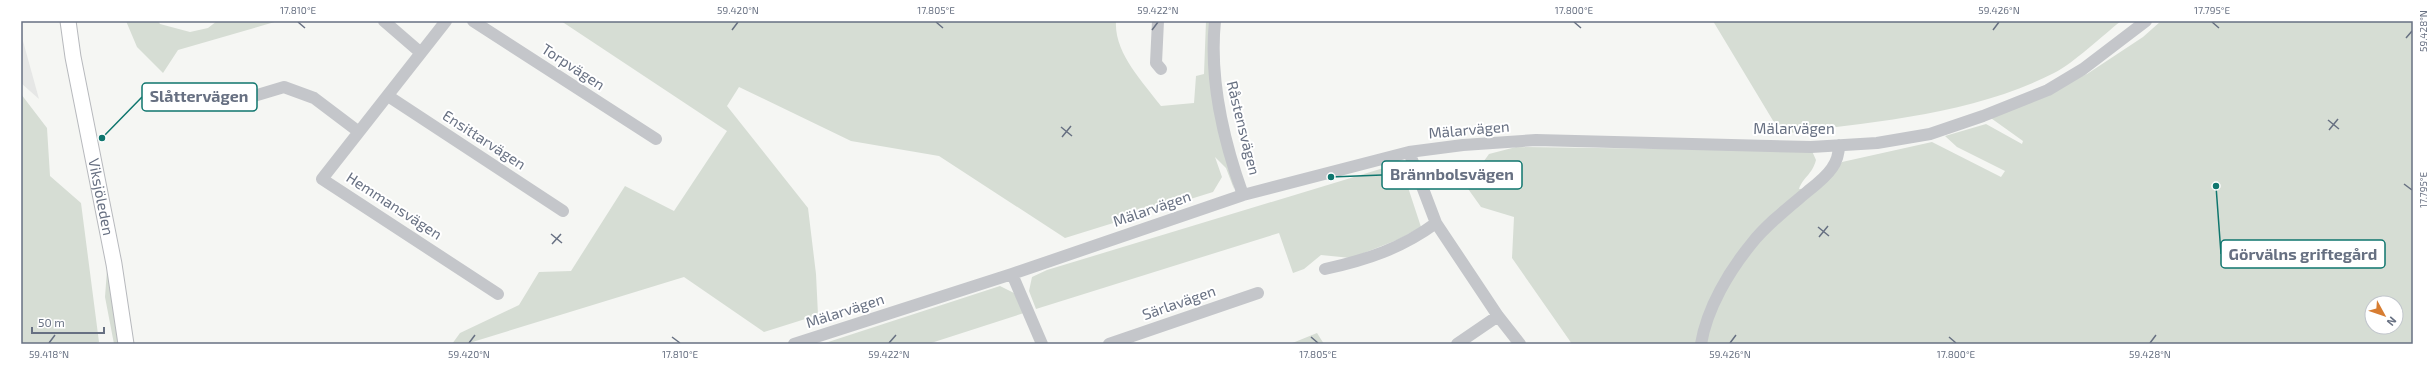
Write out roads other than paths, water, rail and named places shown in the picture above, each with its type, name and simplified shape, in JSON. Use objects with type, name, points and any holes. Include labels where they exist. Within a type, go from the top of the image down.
[{"type":"main road","name":"Viksjöleden","points":[[68,21],[73,56],[114,264],[118,302],[126,344]]},
{"type":"main road","name":"Viksjöleden","points":[[118,302],[135,344]]},
{"type":"street","points":[[384,21],[421,53]]},
{"type":"street","name":"Hemmansvägen","points":[[446,21],[322,179],[498,294]]},
{"type":"street","name":"Torpvägen","points":[[473,21],[656,139]]},
{"type":"street","points":[[1158,21],[1156,63],[1161,69]]},
{"type":"street","name":"Råstensvägen","points":[[1215,21],[1213,62],[1215,86],[1220,116],[1243,195]]},
{"type":"street","name":"Mälarvägen","points":[[794,344],[1012,274],[1243,195],[1409,152],[1463,145],[1536,140],[1810,147],[1877,143],[1930,134],[2000,110],[2048,90],[2083,69],[2146,21]]},
{"type":"street","points":[[237,101],[284,87],[314,98],[359,132]]},
{"type":"street","name":"Ensittarvägen","points":[[388,96],[563,211]]},
{"type":"street","points":[[1701,344],[1713,306],[1730,273],[1752,242],[1829,173],[1839,153],[1838,145]]},
{"type":"street","points":[[1409,152],[1436,223],[1498,316],[1520,344]]},
{"type":"street","points":[[1325,269],[1381,255],[1416,237],[1436,223]]},
{"type":"street","points":[[1012,274],[1042,344]]},
{"type":"street","name":"Särlavägen","points":[[1110,344],[1258,293]]},
{"type":"street","points":[[1457,344],[1498,316]]},
{"type":"place","name":"Slåttervägen","points":[[102,138]]},
{"type":"place","name":"Brännbolsvägen","points":[[1331,177]]},
{"type":"place","name":"Görvälns griftegård","points":[[2216,186]]}]
